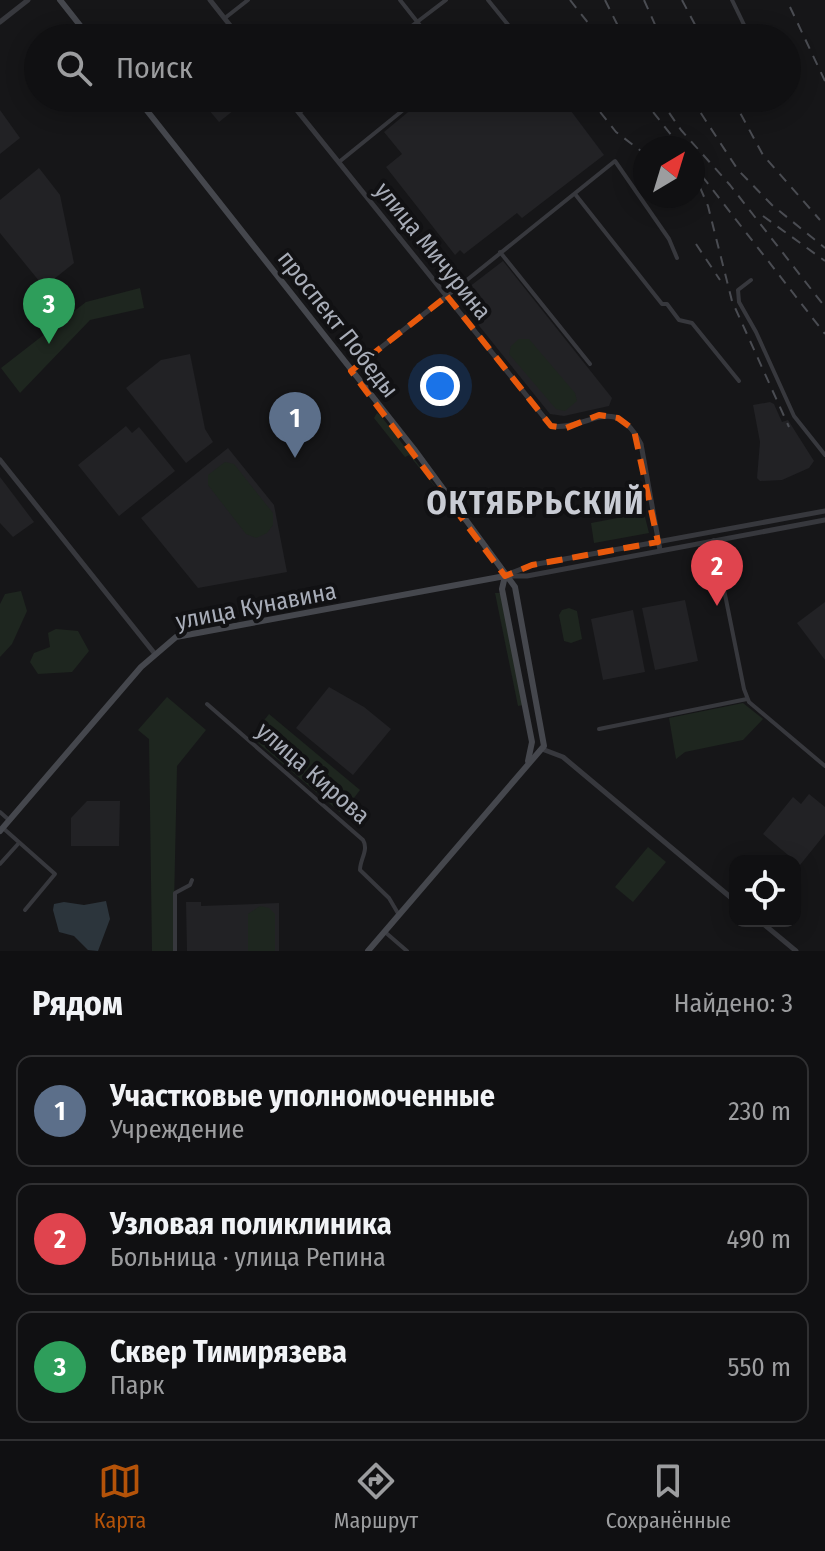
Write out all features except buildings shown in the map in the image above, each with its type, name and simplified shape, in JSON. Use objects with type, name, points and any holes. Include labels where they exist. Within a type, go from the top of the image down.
[{"type":"main road","points":[[60,0],[79,24]]},
{"type":"main road","name":"проспект Победы","points":[[148,112],[493,553],[505,576],[515,587],[544,739],[542,749],[368,951]]},
{"type":"main road","name":"проспект Победы","points":[[505,576],[502,589],[532,742],[527,764]]},
{"type":"main road","name":"улица Кунавина","points":[[1,830],[72,744],[155,654],[184,634],[505,576]]},
{"type":"main road","points":[[532,742],[542,749]]},
{"type":"street","points":[[0,22],[28,0]]},
{"type":"street","points":[[210,0],[230,24]]},
{"type":"street","points":[[225,18],[248,0]]},
{"type":"street","points":[[400,0],[417,22]]},
{"type":"street","points":[[414,24],[446,0]]},
{"type":"street","points":[[488,0],[507,24]]},
{"type":"street","points":[[732,0],[744,24]]},
{"type":"street","points":[[339,162],[401,112]]},
{"type":"street","name":"улица Мичурина","points":[[299,113],[551,426],[566,428],[599,415],[618,418],[634,430],[641,444],[658,542]]},
{"type":"street","points":[[351,371],[615,161],[669,239],[677,258]]},
{"type":"street","points":[[575,194],[662,304],[667,304],[679,320],[692,323],[739,381]]},
{"type":"street","points":[[500,252],[590,364]]},
{"type":"street","points":[[751,280],[738,290],[739,302],[794,416],[825,455]]},
{"type":"street","points":[[0,460],[155,654]]},
{"type":"street","name":"улица Кунавина","points":[[505,576],[532,565],[825,511]]},
{"type":"street","name":"улица Кунавина","points":[[505,576],[527,576],[825,520]]},
{"type":"street","points":[[714,540],[747,699],[825,766]]},
{"type":"street","points":[[658,542],[660,550]]},
{"type":"street","points":[[515,655],[528,652]]},
{"type":"street","points":[[599,729],[747,699]]},
{"type":"street","name":"улица Кирова","points":[[207,704],[363,840],[366,850],[360,870],[393,902],[399,915]]},
{"type":"street","points":[[544,739],[729,896]]},
{"type":"street","points":[[542,749],[563,757]]},
{"type":"street","points":[[0,812],[9,820]]},
{"type":"street","points":[[1,830],[55,874],[25,910]]},
{"type":"street","points":[[0,864],[18,844]]},
{"type":"street","points":[[175,951],[175,893],[190,885],[192,880]]},
{"type":"street","points":[[767,927],[796,951]]},
{"type":"street","points":[[385,932],[407,951]]},
{"type":"highlighted area","points":[[447,296],[551,426],[566,428],[599,415],[618,418],[634,430],[658,542],[532,565],[505,576],[351,371]]},
{"type":"shaded area","points":[[0,110],[20,138],[0,154]]},
{"type":"shaded area","points":[[211,112],[232,112],[219,122]]},
{"type":"shaded area","points":[[408,112],[572,112],[604,155],[522,218],[517,213],[464,254],[460,250],[455,255],[386,167],[402,154],[384,132]]},
{"type":"shaded area","points":[[39,168],[60,195],[74,263],[44,287],[0,233],[0,200]]},
{"type":"shaded area","points":[[503,261],[612,398],[609,406],[564,416],[550,414],[456,297]]},
{"type":"shaded area","points":[[140,288],[144,308],[90,320],[20,393],[1,368],[86,302]]},
{"type":"shaded area","points":[[519,339],[529,339],[575,393],[577,401],[565,411],[556,409],[509,354],[511,346]]},
{"type":"shaded area","points":[[190,354],[205,429],[213,442],[186,463],[126,388],[161,360]]},
{"type":"shaded area","points":[[774,404],[782,422],[788,420],[814,461],[809,468],[782,480],[760,481],[757,478],[760,442],[753,405]]},
{"type":"shaded area","points":[[377,413],[381,416],[444,498],[374,418]]},
{"type":"shaded area","points":[[126,426],[132,433],[139,427],[175,471],[119,516],[78,465]]},
{"type":"shaded area","points":[[228,448],[274,505],[287,572],[198,588],[141,518]]},
{"type":"shaded area","points":[[225,462],[234,464],[273,513],[273,525],[267,533],[256,538],[246,534],[208,485],[208,475]]},
{"type":"shaded area","points":[[0,477],[34,522],[13,537],[0,523]]},
{"type":"shaded area","points":[[644,513],[649,533],[594,543],[591,523]]},
{"type":"shaded area","points":[[21,591],[27,611],[12,644],[0,657],[0,604],[5,594]]},
{"type":"shaded area","points":[[495,593],[501,593],[523,705],[518,706]]},
{"type":"shaded area","points":[[685,600],[698,661],[655,670],[642,608]]},
{"type":"shaded area","points":[[825,602],[825,660],[797,623]]},
{"type":"shaded area","points":[[569,608],[577,611],[582,639],[571,643],[564,641],[559,615]]},
{"type":"shaded area","points":[[633,610],[645,672],[603,680],[591,619]]},
{"type":"shaded area","points":[[56,629],[78,631],[89,651],[72,672],[38,674],[30,662],[34,653],[50,647],[48,633]]},
{"type":"shaded area","points":[[329,687],[364,707],[391,729],[353,775],[296,728]]},
{"type":"shaded area","points":[[167,697],[206,730],[177,766],[173,951],[152,951],[149,739],[138,730]]},
{"type":"shaded area","points":[[743,703],[763,719],[743,740],[685,752],[676,759],[669,718]]},
{"type":"shaded area","points":[[269,714],[360,790],[342,814],[251,737]]},
{"type":"shaded area","points":[[809,794],[825,807],[825,834],[801,864],[801,855],[788,855],[763,834],[793,797],[801,804]]},
{"type":"shaded area","points":[[87,801],[120,801],[119,846],[71,846],[71,818]]},
{"type":"shaded area","points":[[648,847],[666,862],[633,902],[615,887]]},
{"type":"shaded area","points":[[106,901],[110,919],[98,951],[88,950],[74,936],[59,932],[54,904],[84,905]]},
{"type":"shaded area","points":[[186,902],[201,902],[201,906],[279,903],[279,951],[187,951]]},
{"type":"shaded area","points":[[260,906],[269,908],[275,914],[275,951],[248,951],[248,914]]},
{"type":"railway","points":[[570,0],[589,24]]},
{"type":"railway","points":[[605,0],[617,24]]},
{"type":"railway","points":[[644,0],[655,24]]},
{"type":"railway","points":[[682,0],[695,24]]},
{"type":"railway","points":[[790,7],[798,24]]},
{"type":"railway","points":[[801,30],[825,81]]},
{"type":"railway","points":[[600,112],[616,132],[633,145]]},
{"type":"railway","points":[[653,112],[672,136]]},
{"type":"railway","points":[[669,112],[825,307]]},
{"type":"railway","points":[[700,112],[738,170],[772,205],[825,248]]},
{"type":"railway","points":[[740,112],[763,155],[820,220]]},
{"type":"railway","points":[[705,180],[825,334]]},
{"type":"railway","points":[[705,199],[732,301],[789,427]]},
{"type":"railway","points":[[763,216],[825,261]]},
{"type":"railway","points":[[696,244],[720,280]]},
{"type":"place","name":"Сквер Тимирязева","points":[[49,344]]},
{"type":"place","name":"Участковые уполномоченные","points":[[295,458]]},
{"type":"place","name":"Узловая поликлиника","points":[[717,606]]},
{"type":"district","name":"ОКТЯБРЬСКИЙ","points":[[536,503]]}]
